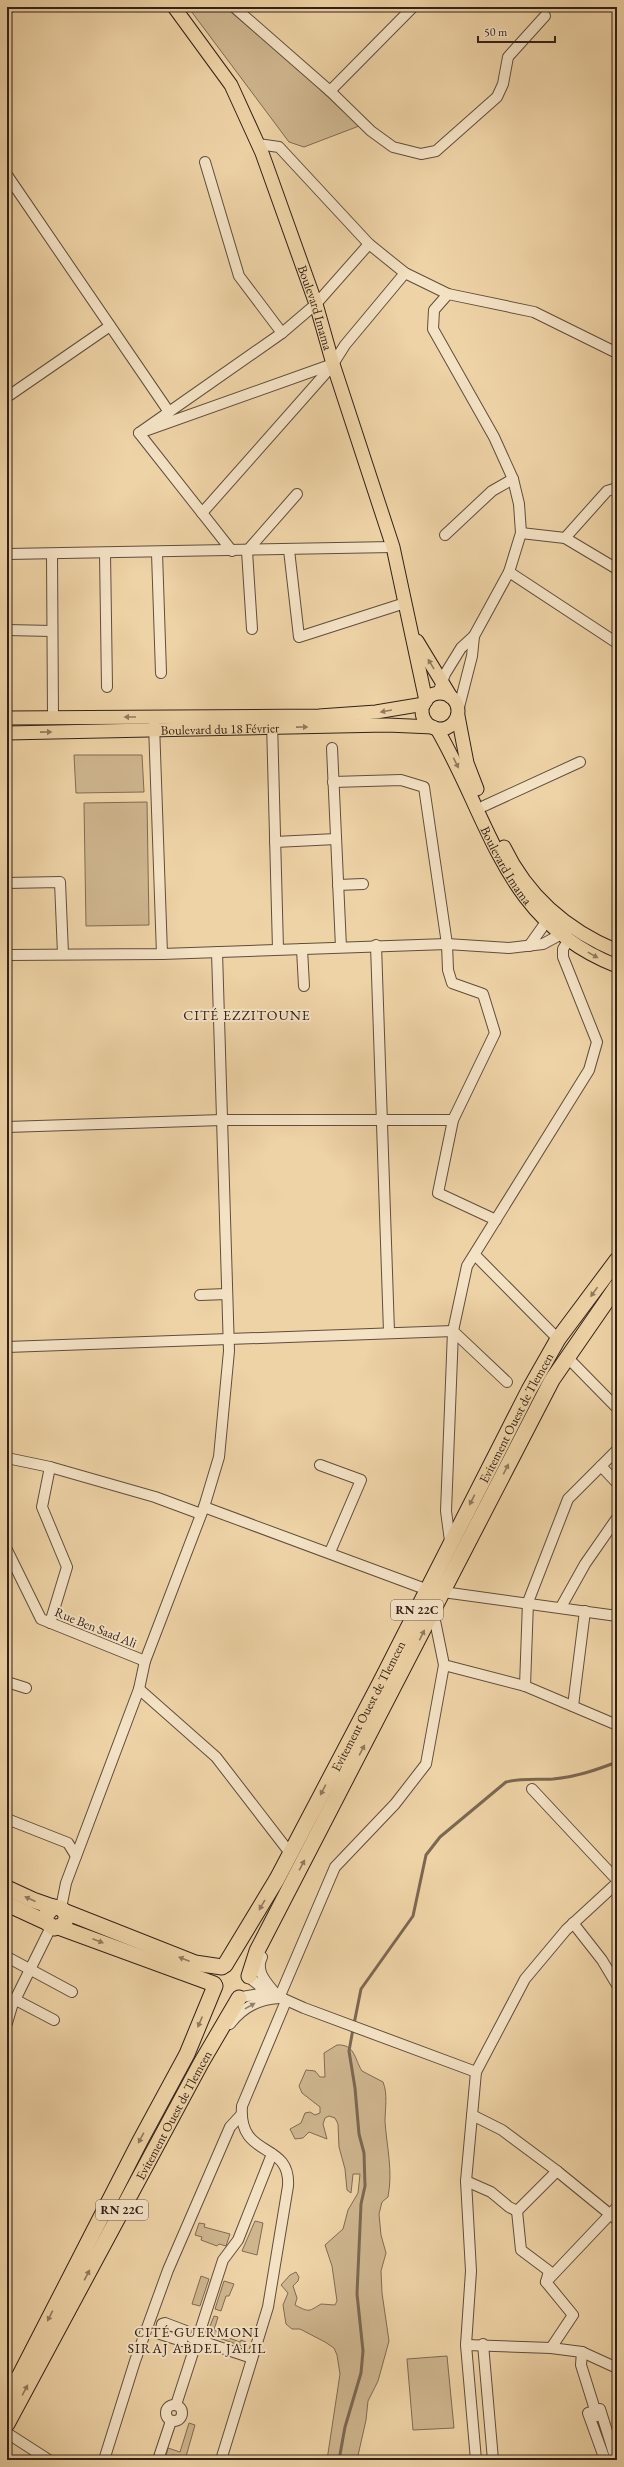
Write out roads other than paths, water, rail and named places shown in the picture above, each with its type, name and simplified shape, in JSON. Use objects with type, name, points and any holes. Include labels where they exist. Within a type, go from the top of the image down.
[{"type":"highway","name":"Evitement Ouest de Tlemcen","points":[[7,2394],[20,2375],[140,2140],[187,2054],[214,1985],[216,1974],[238,1946],[290,1853],[428,1590],[450,1541],[558,1339],[617,1260]]},
{"type":"highway","name":"Evitement Ouest de Tlemcen","points":[[7,2424],[186,2092],[240,1997],[248,1989],[254,1956],[528,1426],[567,1358],[617,1286]]},
{"type":"highway","points":[[7,1888],[33,1900],[60,1909],[195,1963],[223,1966],[237,1964],[245,1969],[249,1977]]},
{"type":"highway","points":[[7,1904],[53,1926],[214,1985],[222,1997],[230,1999],[240,1997]]},
{"type":"highway","points":[[53,1926],[46,1915],[60,1909]]},
{"type":"highway","points":[[53,1926],[67,1919],[60,1909]]},
{"type":"main road","name":"Boulevard Imama","points":[[174,7],[231,85],[258,144],[316,304],[332,364],[393,547],[425,702]]},
{"type":"main road","name":"Boulevard Imama","points":[[410,629],[440,687]]},
{"type":"main road","points":[[440,687],[458,706],[458,714],[447,727],[435,728],[424,717],[425,702],[440,687]]},
{"type":"main road","name":"Boulevard du 18 Février","points":[[272,722],[376,712],[425,702]]},
{"type":"main road","name":"Boulevard Imama","points":[[458,714],[468,763],[484,806],[518,873],[549,917]]},
{"type":"main road","name":"Boulevard du 18 Février","points":[[7,718],[53,717],[154,723]]},
{"type":"main road","name":"Boulevard du 18 Février","points":[[7,733],[154,723],[272,722],[387,725],[435,728]]},
{"type":"main road","name":"Boulevard Imama","points":[[435,728],[456,763],[504,868],[517,888],[587,952],[617,966]]},
{"type":"main road","name":"Boulevard Imama","points":[[567,934],[617,952]]},
{"type":"street","points":[[234,7],[330,91],[371,131],[393,147],[421,154],[436,151],[497,97],[503,84],[508,57],[545,16]]},
{"type":"street","points":[[330,91],[413,7]]},
{"type":"street","points":[[258,144],[279,148],[369,244],[405,274],[448,294],[534,312],[617,353]]},
{"type":"street","points":[[205,162],[239,276],[282,333]]},
{"type":"street","points":[[7,175],[169,412]]},
{"type":"street","points":[[139,433],[282,333],[316,304],[369,244]]},
{"type":"street","points":[[202,513],[332,364],[345,345],[405,274]]},
{"type":"street","points":[[440,687],[461,648],[474,636],[509,572],[521,533],[519,504],[513,479],[494,437],[433,328],[434,310],[448,294]]},
{"type":"street","points":[[7,397],[110,326]]},
{"type":"street","points":[[139,433],[332,364]]},
{"type":"street","points":[[139,433],[232,552]]},
{"type":"street","points":[[445,536],[492,491],[513,479]]},
{"type":"street","points":[[565,538],[607,491],[617,488]]},
{"type":"street","points":[[252,629],[247,551],[297,494]]},
{"type":"street","points":[[521,533],[565,538],[615,566]]},
{"type":"street","points":[[7,554],[232,552],[393,547]]},
{"type":"street","points":[[289,550],[299,637],[405,603]]},
{"type":"street","points":[[157,553],[161,673]]},
{"type":"street","points":[[52,554],[53,717]]},
{"type":"street","points":[[105,554],[107,687]]},
{"type":"street","points":[[509,572],[617,642]]},
{"type":"street","points":[[7,630],[52,631]]},
{"type":"street","points":[[458,714],[472,656],[474,636]]},
{"type":"street","points":[[272,722],[278,950]]},
{"type":"street","points":[[154,723],[162,954]]},
{"type":"street","points":[[332,748],[340,947]]},
{"type":"street","points":[[484,806],[580,762]]},
{"type":"street","points":[[333,782],[401,780],[424,787],[447,944],[448,970],[452,983],[483,994],[495,1033],[453,1120],[438,1193],[496,1220]]},
{"type":"street","points":[[275,842],[336,839]]},
{"type":"street","points":[[7,883],[60,882],[63,954]]},
{"type":"street","points":[[338,885],[363,884]]},
{"type":"street","points":[[529,946],[549,917]]},
{"type":"street","points":[[7,955],[162,954],[376,945],[447,944],[509,948],[548,943],[567,934]]},
{"type":"street","points":[[450,1541],[446,1511],[452,1331],[467,1266],[589,1070],[598,1042],[563,957],[563,949],[567,934]]},
{"type":"street","points":[[376,945],[389,1332]]},
{"type":"street","points":[[302,949],[304,986]]},
{"type":"street","points":[[60,1909],[66,1883],[139,1689],[145,1661],[202,1511],[219,1458],[228,1337],[217,952]]},
{"type":"street","points":[[7,1127],[222,1120],[453,1120]]},
{"type":"street","points":[[475,1254],[558,1339]]},
{"type":"street","points":[[200,1295],[227,1294]]},
{"type":"street","points":[[7,1347],[228,1337],[452,1331],[507,1382]]},
{"type":"street","points":[[567,1358],[617,1408]]},
{"type":"street","points":[[525,1686],[528,1602],[568,1499],[617,1450]]},
{"type":"street","points":[[7,1458],[50,1467],[202,1511],[330,1552],[428,1590]]},
{"type":"street","points":[[320,1465],[361,1480],[330,1552]]},
{"type":"street","points":[[601,1466],[617,1483]]},
{"type":"street","points":[[50,1467],[42,1507],[68,1567],[50,1623]]},
{"type":"street","points":[[561,1607],[585,1564],[617,1518]]},
{"type":"street","name":"Rue Ben Saad Ali","points":[[7,1550],[41,1619],[145,1661]]},
{"type":"street","points":[[443,1592],[528,1602],[617,1616]]},
{"type":"street","points":[[221,2460],[271,2293],[289,2174],[285,2163],[251,2139],[242,2123],[242,2106],[335,1867],[395,1804],[426,1764],[444,1665],[433,1611]]},
{"type":"street","points":[[573,1706],[585,1611]]},
{"type":"street","points":[[444,1665],[525,1686],[617,1725]]},
{"type":"street","points":[[7,1682],[26,1688]]},
{"type":"street","points":[[139,1689],[216,1757],[290,1853]]},
{"type":"street","points":[[532,1790],[617,1880]]},
{"type":"street","points":[[7,1819],[68,1843],[76,1856]]},
{"type":"street","points":[[476,2460],[466,2345],[471,2271],[466,2181],[476,2072],[525,1978],[573,1923],[617,1883]]},
{"type":"street","points":[[272,1922],[271,1937],[259,1967],[264,1978],[283,1999]]},
{"type":"street","points":[[573,1923],[602,1960],[617,1985]]},
{"type":"street","points":[[7,2024],[12,2003],[32,1970],[53,1926]]},
{"type":"street","points":[[7,1957],[72,1992]]},
{"type":"street","points":[[249,1977],[283,1999],[304,2008],[476,2072]]},
{"type":"street","points":[[240,1997],[259,1994],[283,1999]]},
{"type":"street","points":[[186,2092],[193,2088],[234,2019],[253,2004],[283,1999]]},
{"type":"street","points":[[12,2003],[54,2020]]},
{"type":"street","points":[[104,2460],[135,2361],[168,2270],[230,2127],[241,2114]]},
{"type":"street","points":[[472,2115],[502,2130],[557,2171],[613,2218]]},
{"type":"street","points":[[158,2460],[171,2421],[177,2421],[182,2416],[182,2410],[176,2405],[223,2260],[238,2240],[272,2154]]},
{"type":"street","points":[[517,2211],[557,2171]]},
{"type":"street","points":[[466,2181],[490,2192],[509,2207],[517,2211]]},
{"type":"street","points":[[546,2282],[613,2218],[617,2207]]},
{"type":"street","points":[[517,2211],[521,2250],[548,2271],[546,2282],[573,2315],[551,2348]]},
{"type":"street","points":[[185,2335],[252,2358]]},
{"type":"street","points":[[466,2345],[483,2344],[551,2348],[582,2352],[617,2368]]},
{"type":"street","points":[[483,2344],[493,2460]]},
{"type":"street","points":[[582,2352],[581,2365],[611,2460]]},
{"type":"street","points":[[605,2460],[588,2413],[600,2409],[616,2460]]},
{"type":"street","points":[[7,2433],[49,2460]]},
{"type":"waterway","points":[[354,2024],[361,1989],[413,1916],[426,1855],[440,1837],[506,1782],[570,1777],[617,1762]]},
{"type":"waterway","points":[[339,2460],[345,2427],[361,2373],[363,2351],[357,2294],[361,2204],[365,2186],[364,2153],[359,2134],[355,2088],[349,2051],[353,2029]]},
{"type":"district","name":"CITÉ EZZITOUNE","points":[[247,1015]]},
{"type":"district","name":"CITÉ GUERMONI SIRAJ ABDEL JALIL","points":[[197,2340]]}]
